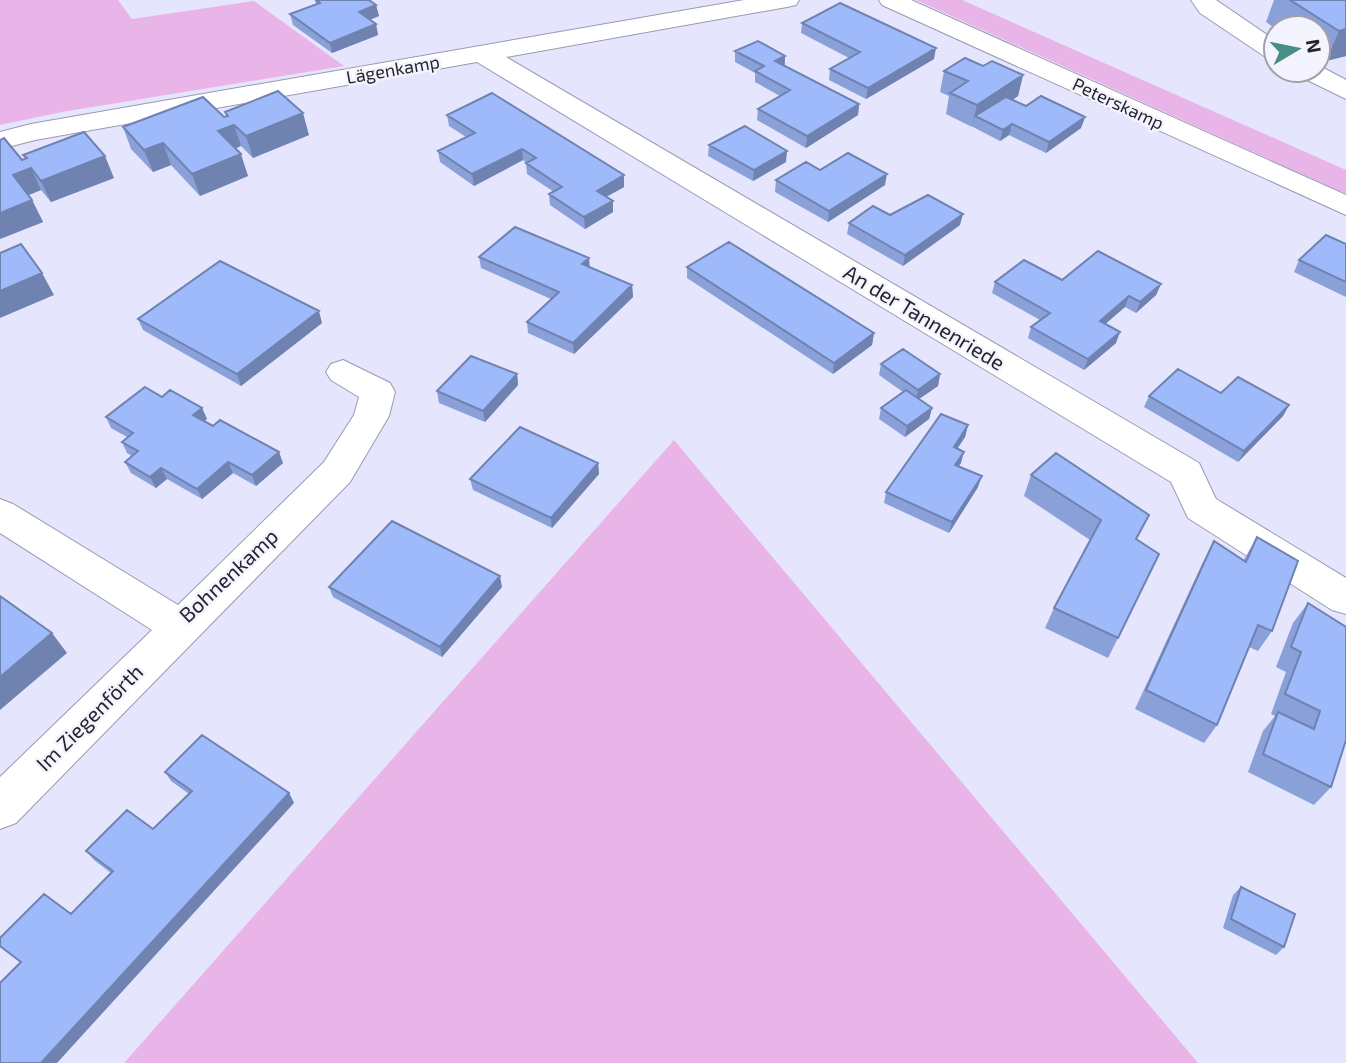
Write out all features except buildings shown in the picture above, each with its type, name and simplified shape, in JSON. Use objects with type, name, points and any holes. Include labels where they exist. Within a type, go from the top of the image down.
[{"type":"street","name":"Lägenkamp","points":[[0,141],[31,132],[787,0]]},
{"type":"street","name":"Peterskamp","points":[[891,0],[1346,206]]},
{"type":"street","points":[[1203,0],[1209,8],[1262,43]]},
{"type":"street","name":"An der Tannenriede","points":[[484,55],[1186,473],[1201,508],[1346,598]]},
{"type":"street","points":[[1303,187],[1346,173]]},
{"type":"street","name":"Bohnenkamp","points":[[0,514],[181,628],[337,472],[371,416],[378,392],[343,372]]},
{"type":"street","name":"Im Ziegenförth","points":[[0,808],[181,628]]},
{"type":"shaded area","points":[[0,0],[118,0],[132,19],[254,1],[344,66],[62,112],[0,125]]},
{"type":"shaded area","points":[[916,0],[962,0],[1346,170],[1346,194]]},
{"type":"shaded area","points":[[674,440],[1198,1063],[124,1063]]}]
